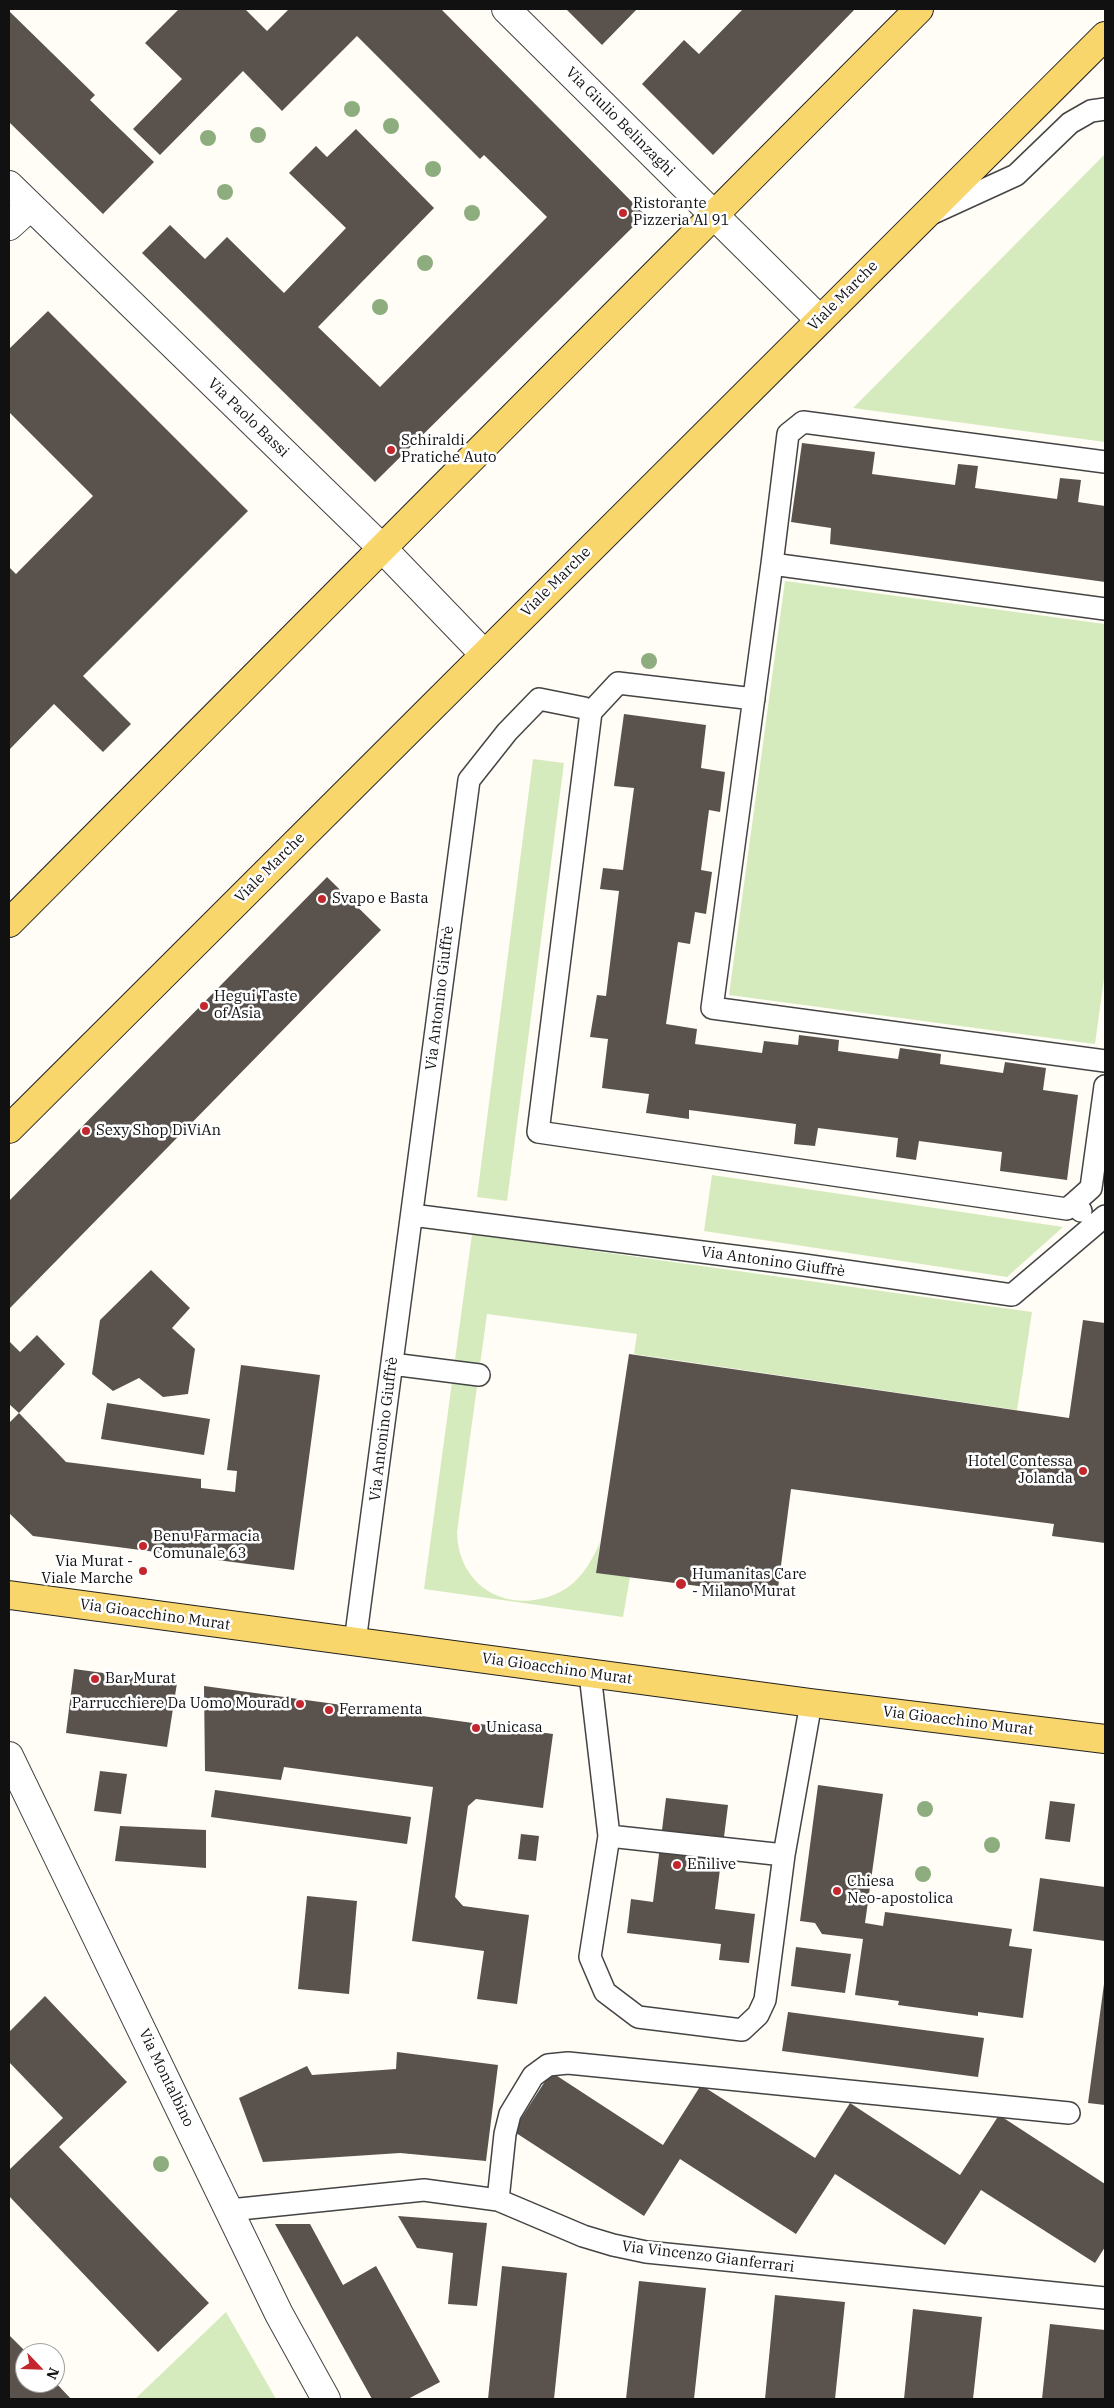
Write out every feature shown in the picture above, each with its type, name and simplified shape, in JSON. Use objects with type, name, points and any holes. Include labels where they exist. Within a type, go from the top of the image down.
[{"type":"main road","points":[[9,923],[920,9]]},
{"type":"main road","name":"Viale Marche","points":[[9,1129],[819,319],[1105,36]]},
{"type":"main road","name":"Via Gioacchino Murat","points":[[12,1593],[590,1674],[1105,1739]]},
{"type":"street","name":"Via Giulio Belinzaghi","points":[[506,9],[819,319]]},
{"type":"street","name":"Via Paolo Bassi","points":[[9,186],[382,548],[484,654]]},
{"type":"street","points":[[9,226],[30,207]]},
{"type":"street","name":"Via Montalbino","points":[[9,1756],[279,2314],[326,2399]]},
{"type":"lane","points":[[921,218],[1016,174],[1070,123],[1091,111],[1105,109]]},
{"type":"lane","points":[[1105,462],[803,422],[788,434],[712,1008],[1105,1061]]},
{"type":"lane","points":[[772,564],[1105,609]]},
{"type":"lane","points":[[754,699],[618,684],[591,712],[538,1132],[1067,1209],[1077,1208],[1091,1188],[1105,1086]]},
{"type":"lane","name":"Via Antonino Giuffrè","points":[[355,1642],[468,780],[507,732],[539,699],[584,708],[591,712]]},
{"type":"lane","name":"Via Antonino Giuffrè","points":[[412,1215],[804,1265],[1012,1295],[1105,1216]]},
{"type":"lane","points":[[392,1364],[479,1375]]},
{"type":"lane","points":[[590,1674],[609,1836],[590,1957],[605,1992],[638,2017],[742,2030],[758,2015],[765,2000],[784,1854],[811,1703]]},
{"type":"lane","points":[[609,1836],[784,1854]]},
{"type":"lane","points":[[498,2200],[505,2134],[510,2114],[533,2076],[548,2065],[568,2063],[1069,2112]]},
{"type":"lane","name":"Via Vincenzo Gianferrari","points":[[230,2210],[424,2190],[498,2200],[583,2236],[613,2246],[646,2252],[1105,2298]]},
{"type":"green space","points":[[1105,154],[1105,442],[853,408]]},
{"type":"green space","points":[[785,581],[1105,624],[1105,971],[1095,1044],[729,995]]},
{"type":"green space","points":[[533,759],[564,763],[507,1201],[477,1197]]},
{"type":"green space","points":[[712,1175],[1063,1227],[1007,1277],[704,1231]]},
{"type":"green space","points":[[472,1234],[1032,1312],[1017,1410],[634,1354],[637,1334],[487,1314],[457,1532],[460,1552],[467,1569],[477,1582],[490,1592],[506,1599],[523,1601],[542,1599],[560,1592],[574,1583],[589,1564],[600,1542],[596,1573],[630,1577],[623,1617],[424,1589]]},
{"type":"green space","points":[[226,2312],[276,2399],[135,2399]]},
{"type":"building","points":[[179,9],[245,9],[267,31],[289,9],[441,9],[645,215],[375,482],[142,253],[170,225],[205,259],[227,237],[284,293],[346,228],[289,173],[316,146],[327,157],[356,129],[434,208],[318,327],[380,387],[547,217],[484,155],[480,159],[357,36],[282,111],[243,71],[160,155],[133,129],[182,79],[145,43]]},
{"type":"building","points":[[566,9],[637,9],[602,45]]},
{"type":"building","points":[[743,9],[855,9],[713,155],[642,84],[684,40],[699,54]]},
{"type":"building","points":[[9,11],[95,95],[90,100],[154,162],[103,214],[9,122]]},
{"type":"building","points":[[48,311],[248,511],[83,676],[131,724],[103,752],[54,704],[9,750],[9,567],[16,574],[93,496],[9,412],[9,349]]},
{"type":"building","points":[[802,443],[875,452],[872,474],[955,485],[958,464],[978,466],[975,488],[1057,499],[1060,478],[1081,480],[1078,502],[1105,506],[1105,582],[830,544],[831,528],[791,522]]},
{"type":"building","points":[[624,714],[706,725],[701,768],[725,772],[720,812],[709,810],[701,870],[712,872],[706,914],[695,912],[690,944],[678,942],[666,1024],[697,1029],[695,1044],[762,1053],[764,1041],[798,1045],[799,1035],[839,1040],[838,1051],[898,1059],[900,1048],[941,1054],[940,1064],[1003,1073],[1005,1062],[1046,1068],[1043,1090],[1078,1095],[1067,1180],[1000,1171],[1002,1152],[919,1141],[916,1160],[896,1157],[898,1138],[818,1128],[815,1146],[794,1144],[796,1124],[689,1110],[689,1119],[646,1113],[649,1094],[602,1088],[608,1039],[590,1037],[597,995],[606,996],[619,891],[600,889],[603,868],[623,870],[634,788],[614,786]]},
{"type":"building","points":[[327,877],[381,930],[10,1308],[9,1201]]},
{"type":"building","points":[[151,1270],[190,1308],[172,1328],[195,1349],[188,1394],[163,1397],[139,1378],[113,1391],[92,1374],[100,1320]]},
{"type":"building","points":[[1083,1320],[1105,1323],[1105,1543],[1052,1536],[1054,1524],[791,1489],[777,1596],[596,1573],[629,1354],[1069,1418]]},
{"type":"building","points":[[37,1335],[65,1364],[19,1413],[9,1404],[9,1341],[20,1352]]},
{"type":"building","points":[[241,1365],[320,1375],[294,1570],[33,1536],[9,1513],[9,1423],[19,1413],[66,1462],[201,1479],[201,1488],[235,1492],[237,1471],[227,1470]]},
{"type":"building","points":[[107,1403],[210,1419],[204,1455],[101,1439]]},
{"type":"building","points":[[74,1669],[177,1683],[167,1747],[66,1733]]},
{"type":"building","points":[[204,1686],[553,1734],[543,1808],[476,1799],[468,1806],[455,1897],[463,1906],[529,1915],[517,2004],[477,1999],[484,1951],[412,1941],[433,1787],[284,1767],[281,1780],[205,1771]]},
{"type":"building","points":[[100,1771],[127,1774],[121,1814],[94,1811]]},
{"type":"building","points":[[818,1785],[883,1794],[865,1923],[883,1926],[885,1912],[1012,1929],[1009,1946],[1032,1949],[1023,2018],[978,2012],[978,2016],[898,2005],[899,2001],[855,1995],[863,1939],[822,1934],[815,1923],[800,1921]]},
{"type":"building","points":[[215,1790],[411,1817],[407,1844],[211,1817]]},
{"type":"building","points":[[666,1798],[728,1805],[715,1909],[755,1914],[749,1963],[719,1960],[721,1944],[627,1933],[631,1899],[653,1902]]},
{"type":"building","points":[[1050,1801],[1075,1804],[1070,1842],[1045,1839]]},
{"type":"building","points":[[120,1826],[206,1830],[206,1868],[115,1861]]},
{"type":"building","points":[[521,1834],[539,1836],[536,1861],[518,1859]]},
{"type":"building","points":[[1040,1878],[1105,1887],[1105,1941],[1033,1931]]},
{"type":"building","points":[[307,1896],[357,1901],[349,1994],[298,1989]]},
{"type":"building","points":[[796,1947],[851,1954],[845,1993],[791,1986]]},
{"type":"building","points":[[1105,1984],[1105,2105],[1088,2103]]},
{"type":"building","points":[[45,1996],[127,2082],[59,2147],[209,2303],[158,2352],[9,2196],[9,2170],[63,2118],[9,2062],[9,2032]]},
{"type":"building","points":[[788,2012],[984,2038],[978,2077],[782,2051]]},
{"type":"building","points":[[397,2052],[498,2065],[486,2161],[400,2153],[263,2162],[239,2098],[307,2066],[312,2075],[396,2069]]},
{"type":"building","points":[[551,2072],[663,2145],[701,2085],[815,2158],[850,2103],[960,2175],[999,2115],[1105,2184],[1105,2247],[1095,2263],[981,2190],[945,2245],[835,2174],[796,2234],[680,2159],[644,2216],[513,2131]]},
{"type":"building","points":[[398,2216],[487,2223],[477,2306],[448,2304],[453,2253],[417,2248]]},
{"type":"building","points":[[275,2224],[310,2224],[343,2285],[376,2266],[440,2382],[408,2399],[372,2399]]},
{"type":"building","points":[[502,2266],[567,2273],[554,2399],[488,2399]]},
{"type":"building","points":[[639,2281],[706,2288],[694,2399],[626,2399]]},
{"type":"building","points":[[775,2295],[845,2302],[835,2399],[765,2399]]},
{"type":"building","points":[[913,2309],[982,2317],[973,2399],[904,2399]]},
{"type":"building","points":[[1050,2324],[1105,2330],[1105,2399],[1042,2399]]},
{"type":"building","points":[[9,2335],[17,2343],[15,2343],[15,2393],[65,2393],[71,2399],[9,2399]]},
{"type":"place","name":"Ristorante Pizzeria Al 91","points":[[623,213]]},
{"type":"place","name":"Schiraldi Pratiche Auto","points":[[391,450]]},
{"type":"place","name":"Svapo e Basta","points":[[322,899]]},
{"type":"place","name":"Hegui Taste of Asia","points":[[204,1006]]},
{"type":"place","name":"Sexy Shop DiViAn","points":[[86,1131]]},
{"type":"place","name":"Hotel Contessa Jolanda","points":[[1083,1471]]},
{"type":"place","name":"Benu Farmacia Comunale 63","points":[[143,1546]]},
{"type":"place","name":"Via Murat - Viale Marche","points":[[143,1571]]},
{"type":"place","name":"Humanitas Care - Milano Murat","points":[[681,1584]]},
{"type":"place","name":"Bar Murat","points":[[95,1679]]},
{"type":"place","name":"Parrucchiere Da Uomo Mourad","points":[[300,1704]]},
{"type":"place","name":"Ferramenta","points":[[329,1710]]},
{"type":"place","name":"Unicasa","points":[[476,1728]]},
{"type":"place","name":"Enilive","points":[[677,1865]]},
{"type":"place","name":"Chiesa Neo-apostolica","points":[[837,1891]]}]
